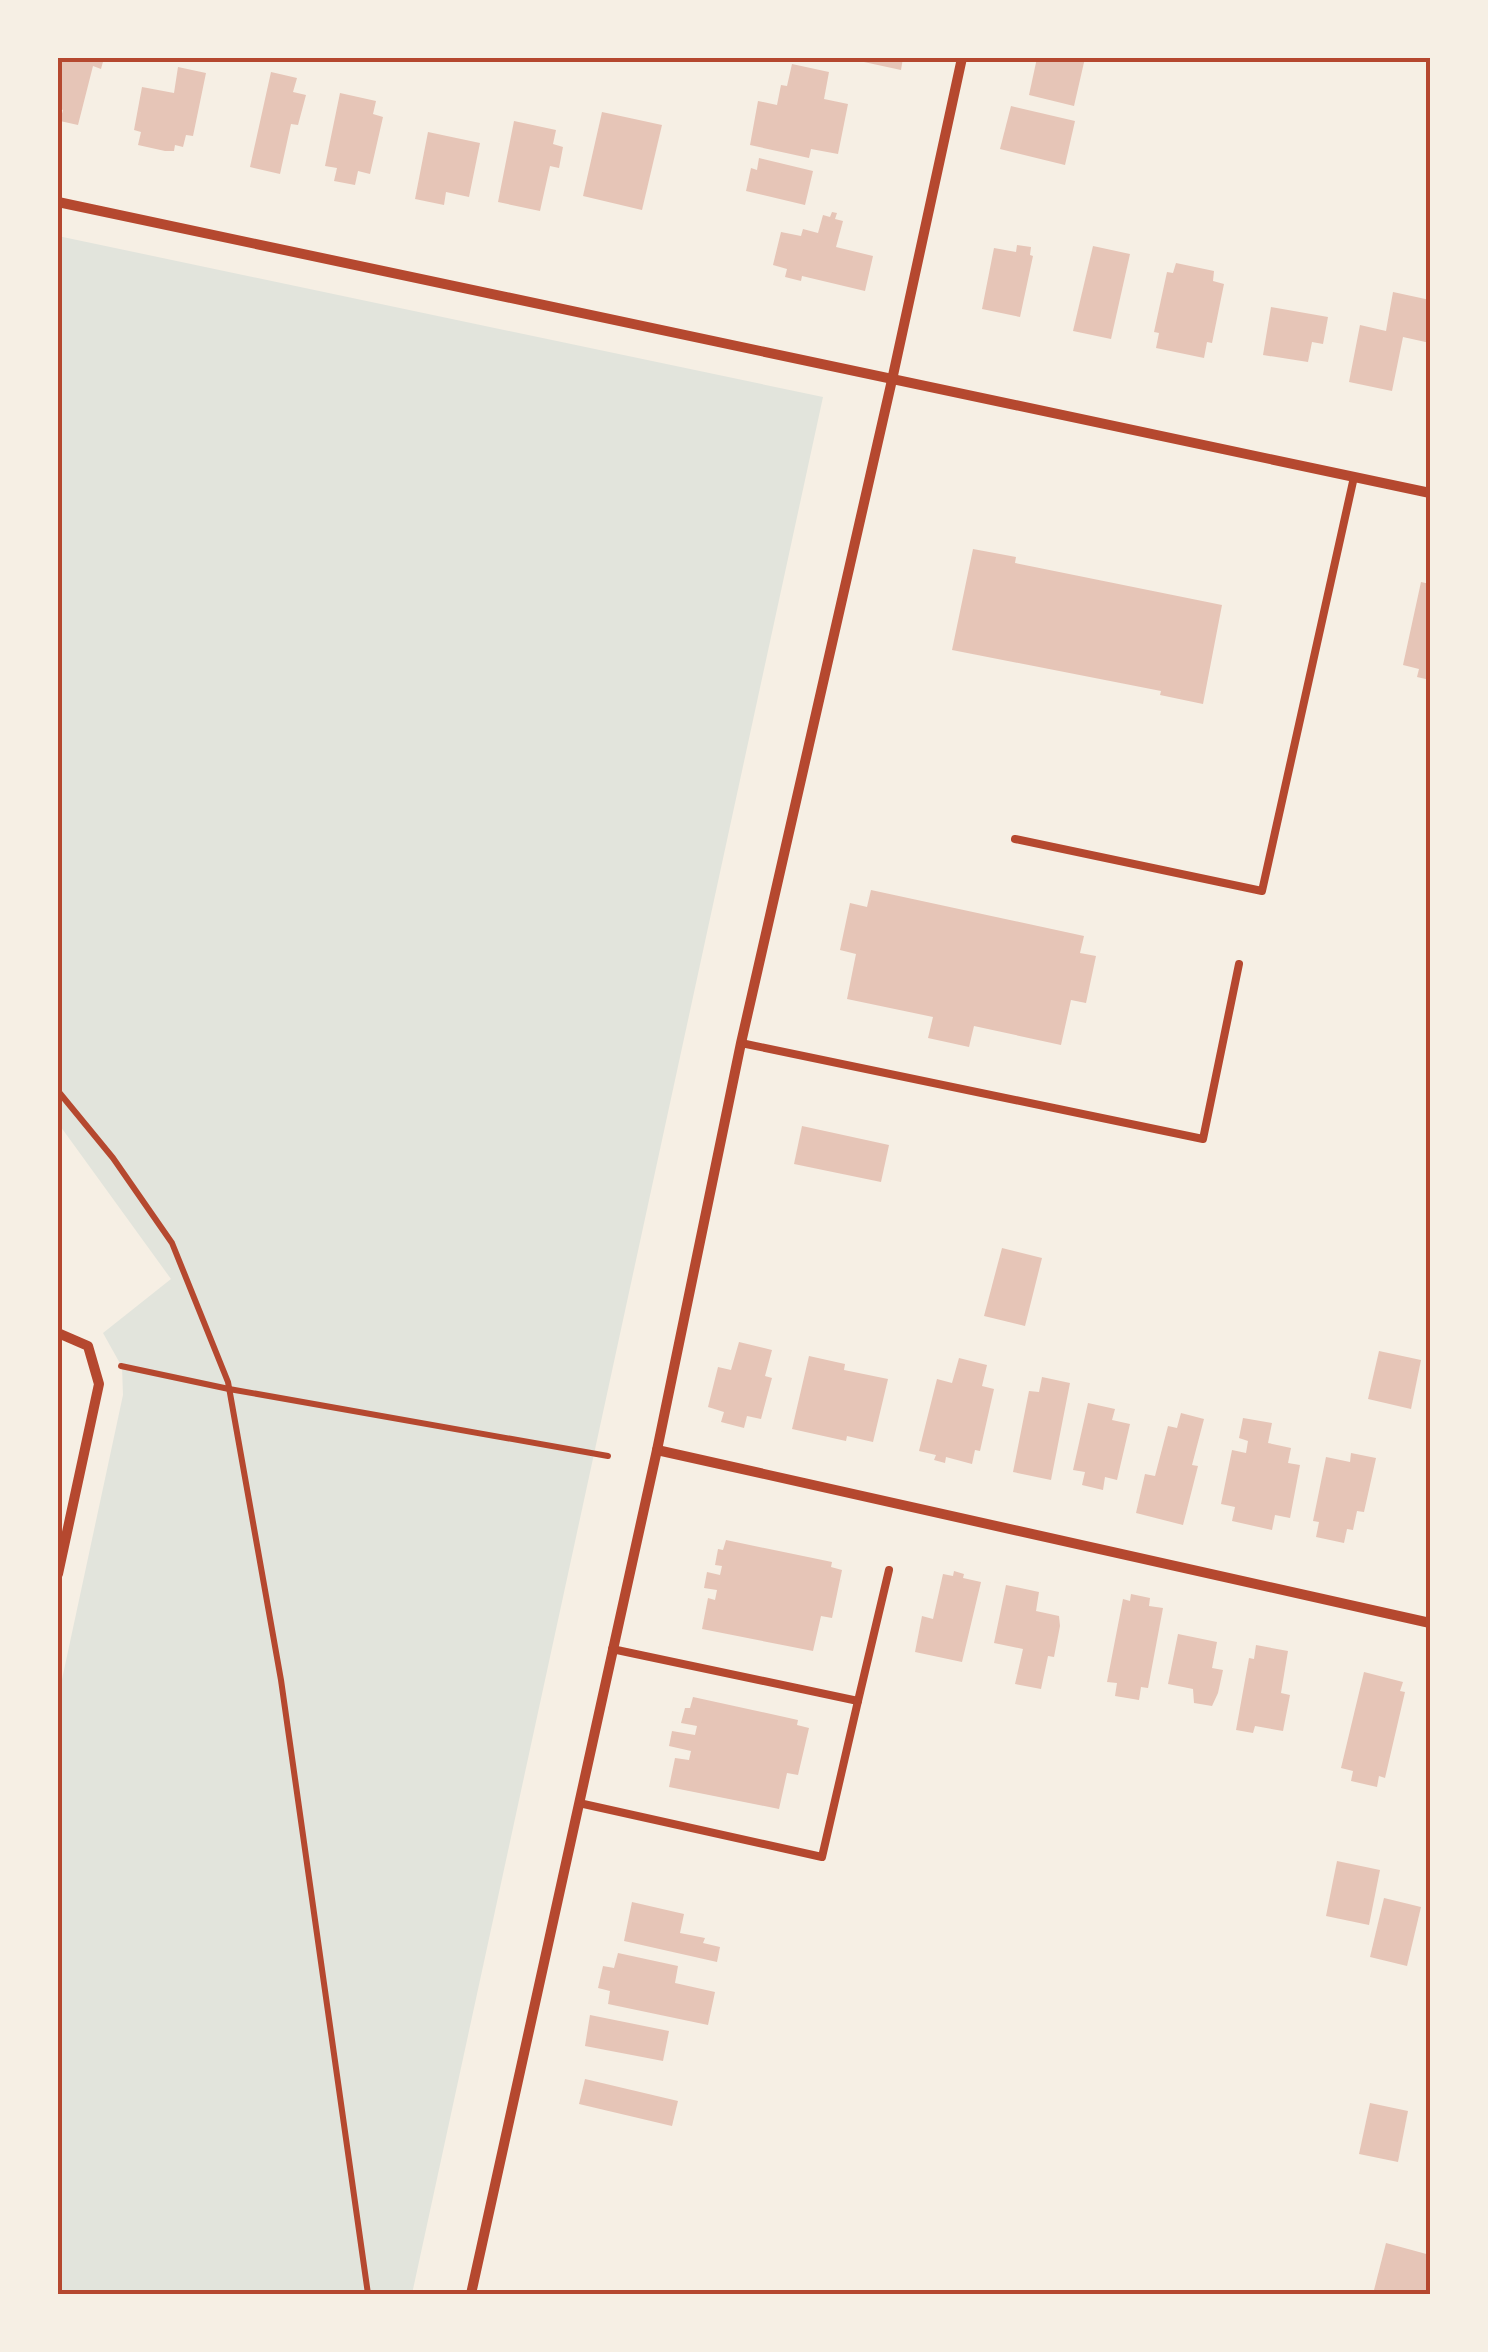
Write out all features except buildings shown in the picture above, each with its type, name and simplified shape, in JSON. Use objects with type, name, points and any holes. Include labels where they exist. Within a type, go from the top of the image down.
[{"type":"street","points":[[470,2294],[657,1450],[742,1043],[962,58]]},
{"type":"street","points":[[58,202],[1430,493]]},
{"type":"street","points":[[58,1333],[88,1346],[98,1384],[58,1574]]},
{"type":"street","points":[[657,1450],[1430,1623]]},
{"type":"lane","points":[[1015,838],[1262,891],[1354,477]]},
{"type":"lane","points":[[742,1043],[1203,1139],[1239,964]]},
{"type":"lane","points":[[579,1803],[822,1856],[888,1570]]},
{"type":"lane","points":[[612,1649],[858,1701]]},
{"type":"path","points":[[58,1091],[172,1243],[229,1389],[280,1680],[368,2294]]},
{"type":"path","points":[[91,1360],[229,1389],[608,1456]]},
{"type":"shaded area","points":[[58,236],[823,397],[412,2294],[58,2294],[58,1698],[123,1395],[122,1367],[103,1333],[171,1279],[58,1123]]}]
